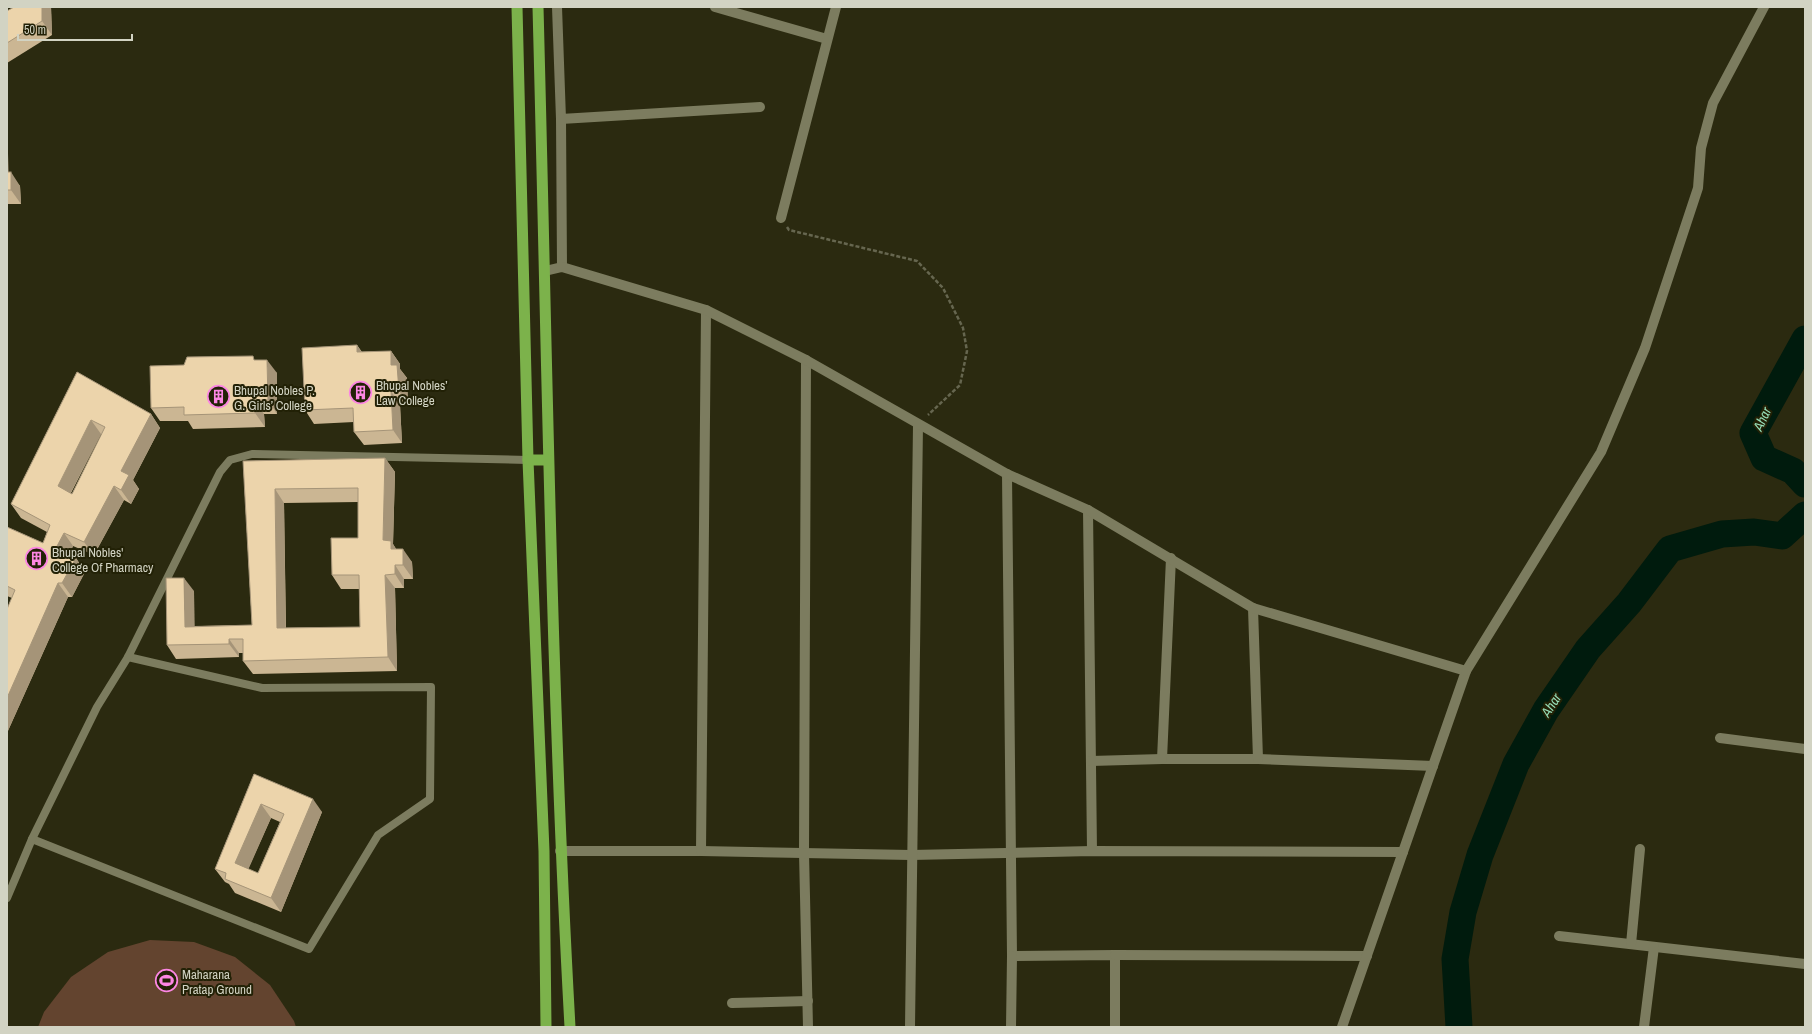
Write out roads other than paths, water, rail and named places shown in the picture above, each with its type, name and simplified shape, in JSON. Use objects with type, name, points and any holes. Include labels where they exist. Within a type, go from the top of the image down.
[{"type":"highway","points":[[517,7],[528,460],[544,851],[546,1027]]},
{"type":"highway","points":[[538,7],[548,460],[560,851],[570,1027]]},
{"type":"highway","points":[[528,460],[548,460]]},
{"type":"highway","points":[[544,851],[560,851]]},
{"type":"street","points":[[557,7],[561,119],[562,267]]},
{"type":"street","points":[[715,7],[828,39]]},
{"type":"street","points":[[782,218],[836,7]]},
{"type":"street","points":[[1342,1027],[1466,671],[1601,452],[1645,348],[1698,188],[1701,148],[1713,103],[1764,7]]},
{"type":"street","points":[[561,119],[760,107]]},
{"type":"street","points":[[545,271],[562,267],[706,310],[806,360],[1008,474],[1088,510],[1253,608],[1466,671]]},
{"type":"street","points":[[700,851],[706,310]]},
{"type":"street","points":[[806,360],[804,853],[808,1027]]},
{"type":"street","points":[[910,1027],[911,855],[918,424]]},
{"type":"street","points":[[1008,474],[1012,956],[1011,1027]]},
{"type":"street","points":[[1088,510],[1092,851]]},
{"type":"street","points":[[1162,759],[1171,558]]},
{"type":"street","points":[[1253,608],[1258,759]]},
{"type":"street","points":[[1720,738],[1805,749]]},
{"type":"street","points":[[1091,761],[1258,759],[1433,766]]},
{"type":"street","points":[[1631,944],[1640,849]]},
{"type":"street","points":[[560,851],[700,851],[911,855],[1092,851],[1403,852]]},
{"type":"street","points":[[1559,936],[1805,964]]},
{"type":"street","points":[[1644,1027],[1654,947]]},
{"type":"street","points":[[1115,1027],[1116,955]]},
{"type":"street","points":[[1012,956],[1367,956]]},
{"type":"street","points":[[732,1002],[808,1001]]},
{"type":"lane","points":[[7,898],[32,839],[97,707],[128,657],[220,472],[230,460],[252,454],[528,460]]},
{"type":"lane","points":[[32,839],[309,949],[378,835],[430,799],[431,687],[262,688],[128,657]]},
{"type":"waterway","name":"Ahar","points":[[1805,339],[1753,433],[1764,458],[1793,471],[1805,484]]},
{"type":"waterway","name":"Ahar","points":[[1459,1027],[1455,959],[1463,912],[1480,855],[1516,764],[1546,710],[1588,649],[1629,603],[1670,549],[1722,534],[1754,532],[1782,536],[1805,515]]},
{"type":"place","name":"Bhupal Nobles’ Law College","points":[[360,392]]},
{"type":"place","name":"Bhupal Nobles P. G. Girls’ College","points":[[218,397]]},
{"type":"place","name":"Bhupal Nobles' College Of Pharmacy","points":[[37,559]]},
{"type":"place","name":"Maharana Pratap Ground","points":[[167,981]]}]
